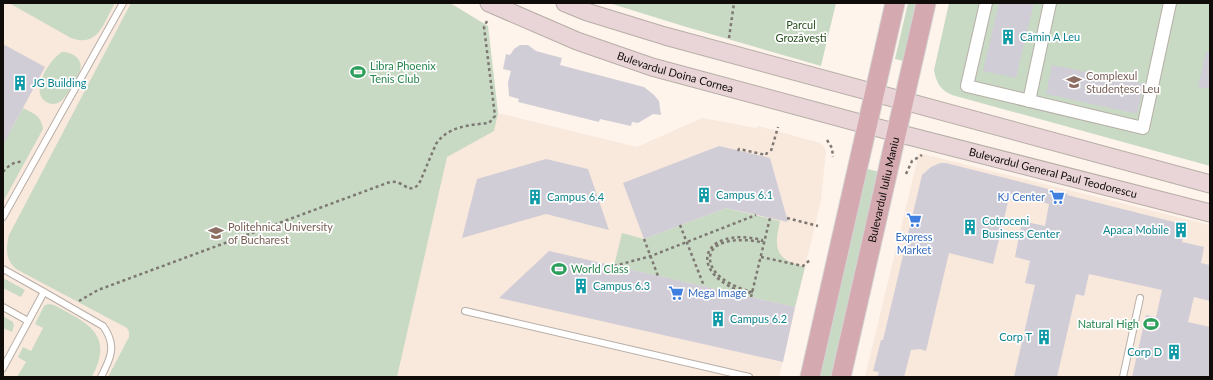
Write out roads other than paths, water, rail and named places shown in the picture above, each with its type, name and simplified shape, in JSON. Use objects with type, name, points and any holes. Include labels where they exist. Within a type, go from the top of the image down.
[{"type":"main road","points":[[565,3],[594,14],[726,53],[1210,184]]},
{"type":"main road","points":[[810,377],[895,3]]},
{"type":"main road","name":"Bulevardul Iuliu Maniu","points":[[841,377],[926,3]]},
{"type":"main road","name":"Bulevardul Doina Cornea","points":[[489,11],[652,67],[897,133]]},
{"type":"main road","name":"Bulevardul General Paul Teodorescu","points":[[897,133],[1210,213]]},
{"type":"street","points":[[986,3],[967,86],[1143,128],[1170,3]]},
{"type":"street","points":[[1029,101],[1050,3]]},
{"type":"lane","points":[[3,217],[123,3]]},
{"type":"lane","points":[[3,269],[103,326],[112,340],[108,364],[101,377]]},
{"type":"lane","points":[[3,368],[44,292]]},
{"type":"lane","points":[[1123,377],[1140,298]]},
{"type":"lane","points":[[3,307],[28,321]]},
{"type":"lane","points":[[465,312],[749,377]]},
{"type":"place","name":"Cămin A Leu","points":[[1008,37]]},
{"type":"place","name":"Libra Phoenix Tenis Club","points":[[358,72]]},
{"type":"place","name":"Complexul Studențesc Leu","points":[[1074,82]]},
{"type":"place","name":"JG Building","points":[[20,83]]},
{"type":"place","name":"Campus 6.1","points":[[704,195]]},
{"type":"place","name":"Campus 6.4","points":[[535,197]]},
{"type":"place","name":"KJ Center","points":[[1057,197]]},
{"type":"place","name":"Express Market","points":[[914,220]]},
{"type":"place","name":"Cotroceni Business Center","points":[[970,227]]},
{"type":"place","name":"Apaca Mobile","points":[[1181,230]]},
{"type":"place","name":"Politehnica University of Bucharest","points":[[216,233]]},
{"type":"place","name":"World Class","points":[[559,269]]},
{"type":"place","name":"Campus 6.3","points":[[581,286]]},
{"type":"place","name":"Mega Image","points":[[676,293]]},
{"type":"place","name":"Campus 6.2","points":[[718,319]]},
{"type":"place","name":"Natural High","points":[[1151,324]]},
{"type":"place","name":"Corp T","points":[[1044,337]]},
{"type":"place","name":"Corp D","points":[[1174,352]]},
{"type":"park label","name":"Parcul Grozăvești","points":[[801,31]]}]
